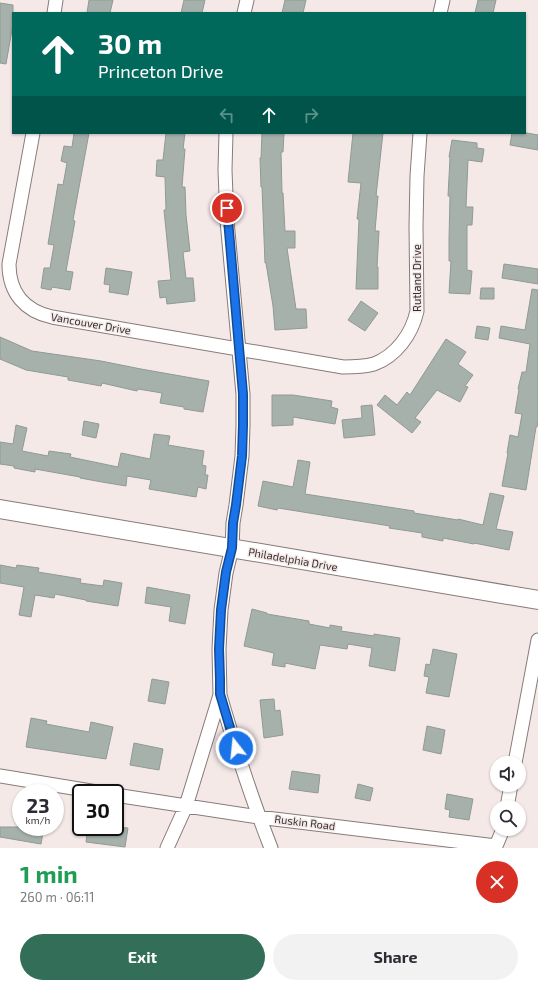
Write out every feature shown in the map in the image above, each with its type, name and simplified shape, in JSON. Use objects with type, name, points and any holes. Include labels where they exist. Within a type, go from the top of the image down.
[{"type":"main road","name":"Philadelphia Drive","points":[[0,509],[538,600]]},
{"type":"street","points":[[54,12],[56,0]]},
{"type":"street","points":[[244,12],[247,0]]},
{"type":"street","points":[[440,12],[443,0]]},
{"type":"street","name":"Vancouver Drive","points":[[32,134],[9,264],[13,286],[19,298],[32,310],[43,315],[240,349]]},
{"type":"street","points":[[226,134],[225,170],[227,221],[240,349],[243,394],[243,425],[242,456],[233,523],[232,548],[226,572],[221,610],[219,649],[220,694],[258,817],[271,848]]},
{"type":"street","name":"Rutland Drive","points":[[240,349],[343,367],[357,367],[373,364],[388,357],[402,344],[412,328],[417,311],[416,226],[420,134]]},
{"type":"street","points":[[516,756],[538,640]]},
{"type":"street","points":[[166,848],[186,806],[220,694]]},
{"type":"street","points":[[0,776],[72,788]]},
{"type":"street","name":"Ruskin Road","points":[[124,796],[258,817],[497,847]]},
{"type":"street","points":[[497,847],[501,836]]},
{"type":"building","points":[[89,0],[113,0],[110,12],[87,12]]},
{"type":"building","points":[[184,0],[205,0],[202,12],[181,12]]},
{"type":"building","points":[[285,0],[306,0],[303,12],[282,12]]},
{"type":"building","points":[[478,0],[496,0],[493,12],[475,12]]},
{"type":"building","points":[[0,3],[13,5],[13,12],[12,30],[6,64],[0,63]]},
{"type":"building","points":[[527,133],[538,135],[538,150],[510,145],[512,134]]},
{"type":"building","points":[[74,134],[89,134],[73,220],[75,221],[66,271],[73,272],[70,290],[52,287],[51,290],[41,288],[44,268],[50,268],[54,245],[48,244],[58,184],[63,185],[67,163],[61,161],[64,146],[72,147]]},
{"type":"building","points":[[166,134],[185,134],[182,187],[185,187],[190,251],[183,252],[186,278],[193,278],[195,301],[167,304],[166,297],[160,298],[158,281],[171,280],[164,210],[166,210],[165,177],[156,176],[157,160],[163,160]]},
{"type":"building","points":[[262,134],[284,134],[283,152],[281,152],[285,231],[295,231],[295,248],[287,248],[296,309],[306,309],[307,328],[275,330],[273,306],[265,263],[261,158]]},
{"type":"building","points":[[353,134],[383,134],[376,196],[378,196],[375,231],[379,231],[377,267],[378,289],[356,289],[359,219],[357,219],[361,183],[348,182]]},
{"type":"building","points":[[452,140],[477,143],[477,148],[484,149],[482,162],[468,160],[466,207],[473,207],[472,225],[467,225],[467,270],[472,271],[470,294],[449,293],[451,261],[449,261],[450,196],[448,196],[449,157]]},
{"type":"building","points":[[504,264],[538,269],[538,284],[502,278]]},
{"type":"building","points":[[106,268],[132,272],[128,295],[109,292],[110,285],[104,284]]},
{"type":"building","points":[[481,288],[494,288],[494,299],[480,299]]},
{"type":"building","points":[[532,289],[538,290],[538,420],[526,490],[502,486],[510,435],[518,437],[522,414],[515,413],[518,389],[522,372],[526,372],[530,344],[499,338],[501,326],[525,330]]},
{"type":"building","points":[[361,301],[378,313],[365,331],[348,320]]},
{"type":"building","points":[[477,326],[490,328],[488,340],[475,338]]},
{"type":"building","points":[[0,337],[32,351],[101,361],[209,381],[203,412],[160,403],[162,393],[138,389],[137,391],[102,383],[101,386],[68,380],[68,377],[26,370],[0,359]]},
{"type":"building","points":[[446,339],[466,352],[458,364],[473,375],[465,386],[468,387],[460,402],[437,390],[415,418],[421,422],[412,433],[377,405],[385,395],[397,405],[407,392],[410,395]]},
{"type":"building","points":[[272,395],[293,395],[332,401],[331,407],[338,409],[335,424],[293,417],[293,425],[272,426]]},
{"type":"building","points":[[372,405],[375,435],[344,438],[342,420],[362,418],[361,406]]},
{"type":"building","points":[[84,421],[99,424],[96,438],[82,435]]},
{"type":"building","points":[[16,425],[27,428],[22,451],[48,456],[49,451],[71,454],[70,457],[118,467],[121,453],[150,459],[154,434],[170,436],[168,445],[204,451],[202,465],[206,466],[205,475],[208,475],[206,489],[198,487],[196,497],[149,489],[151,480],[127,476],[126,486],[35,469],[35,472],[0,464],[0,442],[13,444]]},
{"type":"building","points":[[298,460],[310,462],[305,494],[414,511],[414,513],[458,519],[483,525],[490,493],[504,496],[496,529],[513,532],[509,550],[443,538],[443,541],[422,537],[422,533],[389,528],[390,526],[258,506],[263,481],[293,487]]},
{"type":"building","points":[[0,565],[16,568],[17,565],[39,568],[38,572],[81,579],[80,583],[103,586],[104,580],[122,583],[118,606],[55,594],[54,598],[35,595],[31,617],[19,615],[24,587],[0,583]]},
{"type":"building","points":[[147,587],[190,595],[185,624],[169,621],[171,607],[145,603]]},
{"type":"building","points":[[252,609],[267,614],[309,621],[309,624],[330,628],[330,625],[342,627],[341,631],[400,638],[395,671],[369,666],[372,648],[348,644],[347,649],[320,645],[315,669],[285,663],[285,667],[272,665],[274,653],[244,646]]},
{"type":"building","points":[[433,649],[457,654],[449,697],[426,693],[429,677],[424,676],[426,664],[430,665]]},
{"type":"building","points":[[152,679],[169,682],[165,704],[148,701]]},
{"type":"building","points":[[274,699],[275,711],[280,710],[283,735],[264,738],[260,700]]},
{"type":"building","points":[[31,718],[47,721],[46,724],[89,732],[91,722],[113,727],[106,759],[26,747]]},
{"type":"building","points":[[427,726],[445,730],[441,754],[423,750]]},
{"type":"building","points":[[134,743],[163,749],[159,770],[130,765]]},
{"type":"building","points":[[292,771],[320,775],[318,793],[289,789]]},
{"type":"building","points":[[358,784],[373,788],[370,801],[355,798]]},
{"type":"building","points":[[447,794],[473,799],[469,820],[449,817],[450,810],[445,809]]},
{"type":"building","points":[[0,827],[12,827],[12,836],[42,836],[41,844],[0,837]]},
{"type":"building","points":[[124,828],[128,828],[125,847],[86,842],[87,836],[124,836]]},
{"type":"route","points":[[227,208],[240,349],[243,394],[243,425],[242,456],[233,523],[232,548],[226,572],[221,610],[219,649],[220,694],[236,748]]}]
